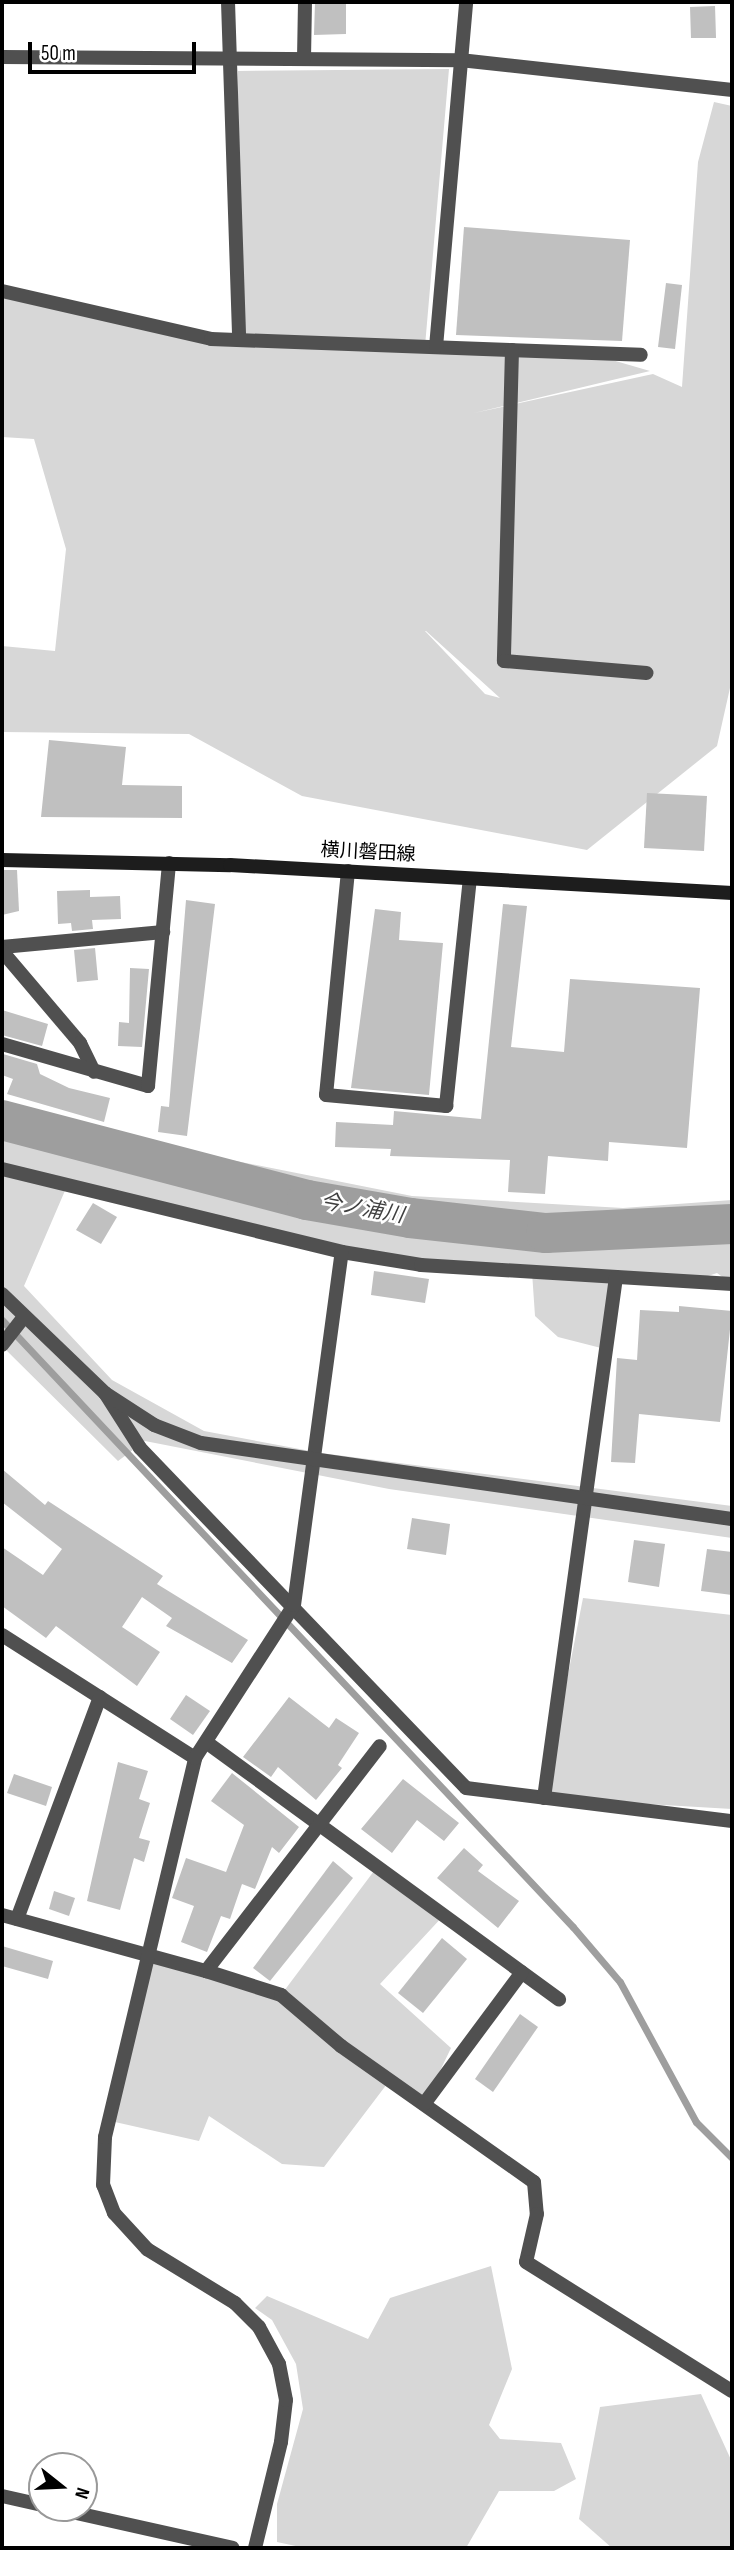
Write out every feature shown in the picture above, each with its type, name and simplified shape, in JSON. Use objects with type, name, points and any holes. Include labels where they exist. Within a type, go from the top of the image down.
[{"type":"main road","name":"横川磐田線","points":[[2,860],[169,863],[348,871],[732,893]]},
{"type":"street","points":[[228,2],[239,336]]},
{"type":"street","points":[[304,59],[305,2]]},
{"type":"street","points":[[436,347],[466,2]]},
{"type":"street","points":[[2,57],[460,60],[732,90]]},
{"type":"street","points":[[2,290],[211,338],[239,336],[641,355]]},
{"type":"street","points":[[512,350],[504,661],[646,673]]},
{"type":"street","points":[[2,1044],[148,1086],[169,863]]},
{"type":"street","points":[[348,871],[326,1095],[446,1106],[470,879]]},
{"type":"street","points":[[2,949],[163,932]]},
{"type":"street","points":[[2,949],[80,1043],[94,1072]]},
{"type":"street","points":[[2,1168],[342,1252],[421,1265],[732,1284]]},
{"type":"street","points":[[255,2548],[281,2442],[286,2400],[279,2364],[259,2327],[235,2303],[147,2249],[114,2213],[103,2185],[105,2137],[195,1758],[294,1605],[310,1461],[342,1252]]},
{"type":"street","points":[[544,1798],[616,1278]]},
{"type":"street","points":[[2,1294],[104,1393],[154,1425],[201,1443],[310,1461],[732,1519]]},
{"type":"street","points":[[2,1345],[24,1317]]},
{"type":"street","points":[[104,1393],[140,1448],[294,1605],[466,1788],[732,1821]]},
{"type":"street","points":[[2,1635],[195,1758]]},
{"type":"street","points":[[17,1919],[100,1698]]},
{"type":"street","points":[[206,1742],[559,1999]]},
{"type":"street","points":[[206,1971],[317,1824],[380,1746]]},
{"type":"street","points":[[2,1914],[148,1957],[206,1971],[281,1995],[424,2104],[534,2182],[537,2214],[526,2262],[732,2391]]},
{"type":"street","points":[[424,2104],[522,1972]]},
{"type":"street","points":[[2,2496],[28,2502]]},
{"type":"street","points":[[98,2518],[233,2548]]},
{"type":"shaded area","points":[[449,69],[425,346],[588,353],[650,371],[474,413],[653,374],[682,387],[698,162],[714,102],[732,106],[732,679],[717,746],[587,850],[302,796],[189,734],[2,732],[2,646],[55,651],[66,549],[34,439],[2,437],[2,295],[157,327],[239,336],[238,71]],"holes":[[[426,631],[500,698],[485,694]]]},
{"type":"shaded area","points":[[2,1108],[26,1119],[412,1196],[623,1208],[732,1200],[732,1284],[717,1273],[693,1281],[614,1276],[605,1349],[558,1337],[535,1316],[532,1272],[317,1246],[67,1186],[24,1286],[112,1380],[204,1431],[321,1453],[732,1506],[732,1538],[389,1489],[145,1441],[118,1461],[2,1346]]},
{"type":"shaded area","points":[[583,1598],[732,1615],[732,1809],[544,1798]]},
{"type":"shaded area","points":[[377,1867],[444,1915],[380,1984],[451,2048],[424,2104],[390,2080],[324,2167],[282,2164],[209,2116],[199,2141],[115,2122],[148,1957],[281,1995]]},
{"type":"shaded area","points":[[491,2266],[512,2369],[489,2425],[500,2439],[561,2443],[576,2479],[554,2491],[499,2491],[466,2548],[305,2548],[277,2542],[277,2504],[303,2409],[296,2364],[272,2320],[255,2308],[267,2296],[368,2339],[390,2298]]},
{"type":"shaded area","points":[[701,2394],[732,2462],[732,2548],[612,2548],[579,2519],[600,2407]]},
{"type":"building","points":[[315,2],[346,2],[346,34],[314,35]]},
{"type":"building","points":[[715,6],[716,38],[691,38],[690,7]]},
{"type":"building","points":[[464,227],[630,240],[622,341],[456,335]]},
{"type":"building","points":[[666,283],[682,285],[675,349],[658,347]]},
{"type":"building","points":[[49,740],[126,747],[122,785],[182,786],[182,818],[41,817]]},
{"type":"building","points":[[647,793],[707,796],[704,851],[644,848]]},
{"type":"building","points":[[2,870],[17,870],[19,911],[2,915]]},
{"type":"building","points":[[90,890],[90,897],[120,896],[121,919],[92,920],[93,929],[72,931],[71,923],[58,924],[57,891]]},
{"type":"building","points":[[186,900],[215,904],[187,1136],[158,1132],[161,1106],[169,1107]]},
{"type":"building","points":[[503,904],[527,906],[511,1047],[564,1052],[570,979],[700,988],[687,1148],[609,1142],[608,1161],[548,1156],[545,1194],[508,1192],[510,1160],[390,1156],[391,1149],[335,1147],[336,1122],[393,1125],[394,1111],[481,1119]]},
{"type":"building","points":[[375,909],[401,912],[399,940],[443,943],[429,1095],[351,1088]]},
{"type":"building","points":[[95,948],[98,980],[77,982],[74,950]]},
{"type":"building","points":[[130,968],[149,969],[142,1047],[118,1046],[119,1022],[129,1023]]},
{"type":"building","points":[[2,1010],[48,1024],[42,1046],[2,1035]]},
{"type":"building","points":[[3,1054],[37,1064],[40,1074],[69,1088],[110,1098],[104,1122],[7,1094],[13,1079],[2,1075]]},
{"type":"building","points":[[93,1203],[117,1217],[101,1244],[76,1230]]},
{"type":"building","points":[[374,1271],[429,1279],[425,1303],[371,1295]]},
{"type":"building","points":[[679,1306],[732,1311],[720,1422],[639,1414],[635,1463],[611,1462],[617,1358],[637,1360],[640,1310],[679,1312]]},
{"type":"building","points":[[2,1469],[45,1505],[48,1501],[163,1576],[157,1584],[248,1640],[232,1663],[166,1626],[172,1618],[142,1597],[122,1627],[160,1652],[137,1686],[56,1626],[46,1638],[2,1606],[2,1547],[43,1575],[62,1549],[2,1502]]},
{"type":"building","points":[[412,1518],[450,1524],[446,1555],[407,1549]]},
{"type":"building","points":[[634,1540],[665,1544],[659,1587],[628,1582]]},
{"type":"building","points":[[707,1549],[732,1552],[732,1595],[701,1591]]},
{"type":"building","points":[[186,1695],[210,1711],[193,1735],[170,1719]]},
{"type":"building","points":[[289,1697],[329,1728],[336,1718],[359,1733],[338,1765],[342,1768],[316,1800],[278,1767],[271,1777],[243,1757]]},
{"type":"building","points":[[118,1762],[148,1771],[139,1799],[150,1803],[139,1838],[150,1841],[144,1862],[134,1858],[120,1910],[87,1901]]},
{"type":"building","points":[[232,1773],[299,1827],[279,1853],[272,1847],[255,1889],[242,1884],[230,1919],[221,1916],[207,1952],[181,1942],[194,1906],[172,1898],[186,1858],[226,1872],[244,1825],[211,1801]]},
{"type":"building","points":[[14,1774],[52,1787],[46,1806],[7,1793]]},
{"type":"building","points":[[403,1779],[459,1823],[444,1841],[417,1820],[392,1853],[361,1829]]},
{"type":"building","points":[[464,1848],[483,1865],[478,1871],[519,1901],[498,1928],[437,1878]]},
{"type":"building","points":[[333,1861],[353,1878],[270,1981],[253,1968]]},
{"type":"building","points":[[54,1891],[75,1898],[69,1916],[49,1909]]},
{"type":"building","points":[[442,1938],[467,1959],[423,2013],[398,1993]]},
{"type":"building","points":[[2,1946],[53,1961],[48,1979],[2,1966]]},
{"type":"building","points":[[520,2014],[538,2027],[493,2092],[475,2079]]},
{"type":"waterway","name":"今ノ浦川","points":[[2,1120],[307,1200],[410,1218],[546,1233],[732,1224]]},
{"type":"waterway","points":[[2,1320],[573,1927],[620,1982],[696,2122],[732,2158]]}]
